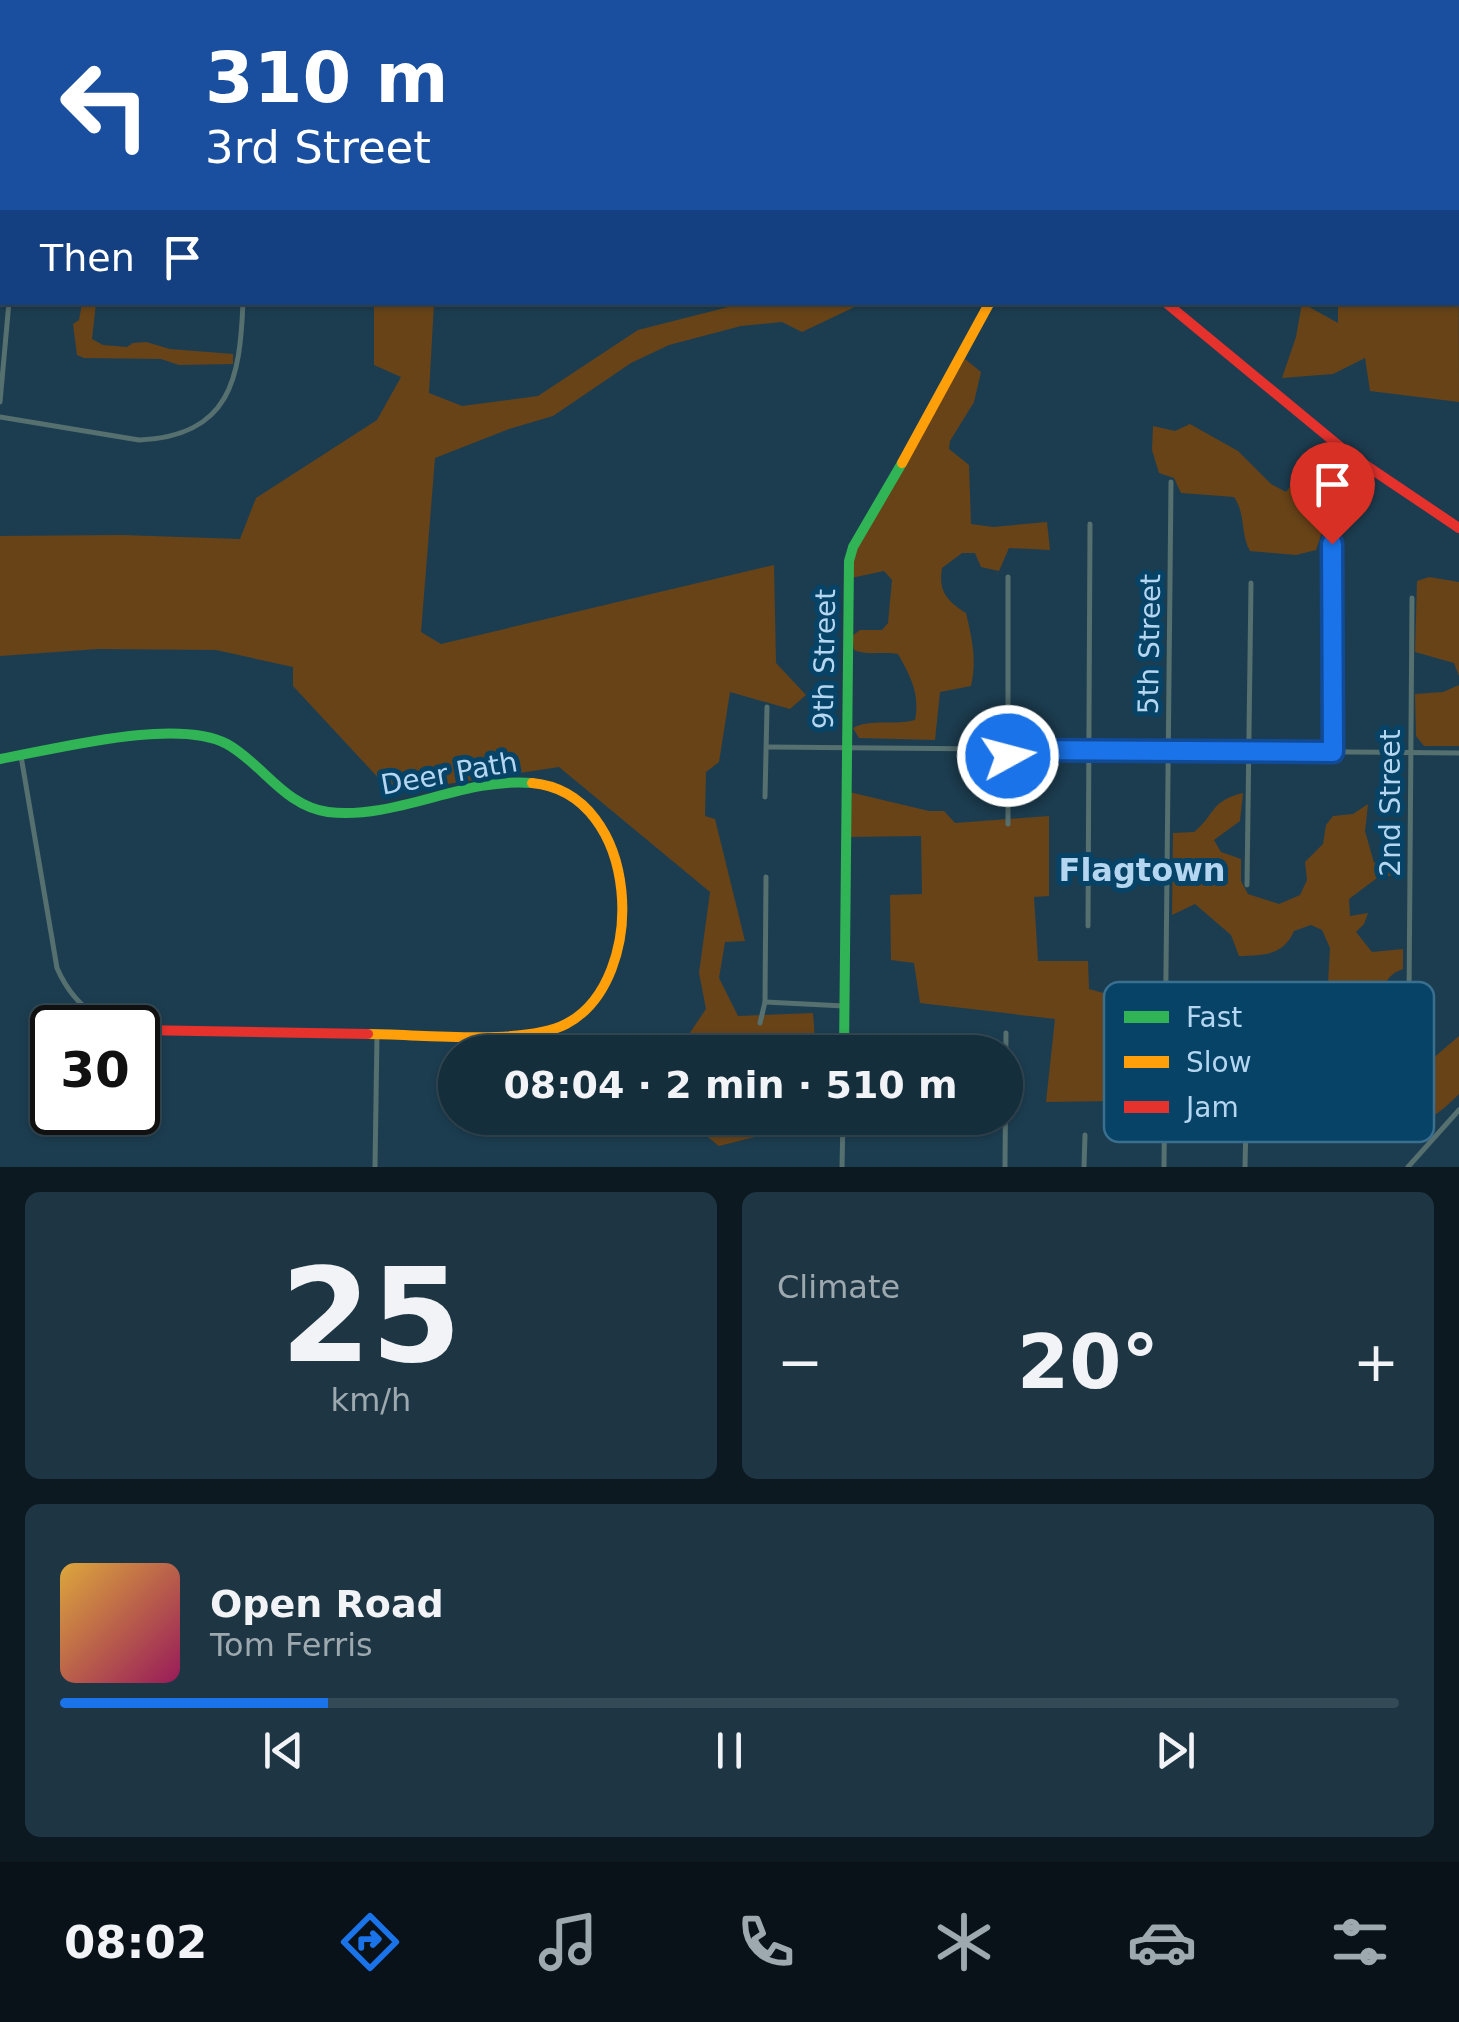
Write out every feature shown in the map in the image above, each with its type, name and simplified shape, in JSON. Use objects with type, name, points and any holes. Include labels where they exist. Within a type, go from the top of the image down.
[{"type":"street","points":[[0,402],[9,305]]},
{"type":"street","points":[[0,417],[140,440],[157,440],[190,429],[221,403],[235,379],[243,305]]},
{"type":"street","name":"9th Street","points":[[844,1035],[849,562],[853,547],[950,380],[988,305]]},
{"type":"street","points":[[1169,305],[1349,454],[1459,528]]},
{"type":"street","name":"5th Street","points":[[1166,982],[1171,482]]},
{"type":"street","points":[[1088,926],[1090,524]]},
{"type":"street","points":[[1332,544],[1333,752]]},
{"type":"street","points":[[1008,577],[1008,824]]},
{"type":"street","points":[[1247,884],[1250,583]]},
{"type":"street","name":"2nd Street","points":[[1408,982],[1412,598]]},
{"type":"street","points":[[765,797],[767,707]]},
{"type":"street","name":"Deer Path","points":[[0,760],[183,732],[227,744],[286,796],[319,811],[358,812],[512,781],[551,785],[587,806],[613,845],[618,880],[615,961],[606,986],[590,1008],[556,1030],[528,1036],[160,1030]]},
{"type":"street","points":[[767,747],[1459,753]]},
{"type":"street","points":[[21,756],[57,968],[69,991],[82,1005]]},
{"type":"street","points":[[760,1023],[765,1002],[766,878]]},
{"type":"street","points":[[765,1002],[844,1006]]},
{"type":"street","points":[[1005,1167],[1006,1033]]},
{"type":"street","points":[[375,1167],[377,1034]]},
{"type":"street","points":[[1434,1138],[1459,1110]]},
{"type":"street","points":[[842,1135],[842,1167]]},
{"type":"street","points":[[1084,1167],[1085,1135]]},
{"type":"street","name":"5th Street","points":[[1164,1142],[1164,1167]]},
{"type":"street","points":[[1408,1167],[1430,1142]]},
{"type":"shaded area","points":[[82,305],[96,305],[92,339],[103,345],[127,347],[146,342],[170,349],[233,354],[233,364],[179,365],[161,359],[84,358],[77,355],[73,324],[79,320]]},
{"type":"shaded area","points":[[374,305],[434,305],[429,393],[462,406],[538,396],[638,330],[736,305],[859,305],[802,332],[782,322],[741,326],[669,345],[631,363],[553,416],[435,458],[421,632],[441,644],[774,565],[776,663],[806,695],[790,709],[730,692],[719,762],[706,772],[705,816],[715,819],[745,941],[725,942],[719,978],[738,1016],[813,1013],[815,1035],[688,1035],[706,1009],[699,973],[710,892],[559,767],[414,789],[383,783],[293,686],[293,667],[216,650],[98,649],[0,656],[0,536],[240,539],[256,498],[377,420],[401,377],[374,365]]},
{"type":"shaded area","points":[[1302,305],[1338,323],[1338,305],[1459,305],[1459,402],[1370,391],[1365,358],[1333,374],[1282,378]]},
{"type":"shaded area","points":[[965,359],[981,372],[974,402],[949,449],[969,465],[971,524],[993,527],[1047,522],[1050,550],[1009,548],[999,571],[981,567],[975,553],[962,553],[942,568],[945,595],[966,613],[974,658],[971,686],[940,692],[935,740],[859,738],[853,728],[860,725],[915,720],[916,702],[898,654],[854,650],[852,636],[860,630],[882,630],[888,623],[892,580],[884,571],[851,578],[851,561],[856,546]]},
{"type":"shaded area","points":[[1190,424],[1238,451],[1271,484],[1286,492],[1301,472],[1334,452],[1352,467],[1337,489],[1316,550],[1296,555],[1250,551],[1234,497],[1181,493],[1174,478],[1159,473],[1152,450],[1153,426],[1175,431]]},
{"type":"shaded area","points":[[1429,577],[1459,582],[1459,676],[1454,663],[1415,652],[1417,581]]},
{"type":"shaded area","points":[[1459,685],[1459,746],[1424,746],[1416,736],[1415,694],[1443,692]]},
{"type":"shaded area","points":[[845,791],[944,811],[955,823],[1049,816],[1049,896],[1034,897],[1038,961],[1088,961],[1089,989],[1104,993],[1104,1101],[1046,1102],[1055,1019],[920,1003],[914,963],[891,960],[890,895],[922,894],[921,836],[847,837]]},
{"type":"shaded area","points":[[1243,793],[1240,821],[1214,840],[1221,852],[1241,859],[1241,881],[1248,894],[1279,904],[1300,895],[1307,880],[1305,862],[1323,844],[1326,825],[1333,816],[1353,814],[1368,804],[1365,831],[1374,863],[1403,852],[1405,873],[1377,878],[1349,899],[1350,916],[1368,913],[1356,932],[1372,952],[1403,949],[1403,969],[1387,982],[1328,982],[1330,948],[1322,930],[1311,925],[1294,931],[1278,950],[1239,956],[1231,935],[1195,904],[1172,915],[1173,833],[1194,832],[1219,804]]},
{"type":"shaded area","points":[[1459,1036],[1459,1094],[1434,1115],[1434,1057]]},
{"type":"shaded area","points":[[706,1135],[755,1135],[755,1137],[719,1146]]},
{"type":"traffic: fast","points":[[844,1035],[849,561],[853,547],[902,463]]},
{"type":"traffic: fast","points":[[0,759],[148,734],[205,736],[240,752],[299,802],[328,812],[379,810],[481,786],[532,783]]},
{"type":"traffic: slow","points":[[902,463],[988,305]]},
{"type":"traffic: slow","points":[[368,1034],[525,1035],[566,1024],[593,1001],[611,969],[621,931],[621,891],[613,852],[595,819],[568,794],[532,783]]},
{"type":"traffic: jam","points":[[1169,305],[1349,454],[1459,528]]},
{"type":"traffic: jam","points":[[160,1030],[368,1034]]},
{"type":"district","name":"Flagtown","points":[[1142,870]]},
{"type":"route","points":[[1008,756],[1008,750],[1333,752],[1332,544]]}]
